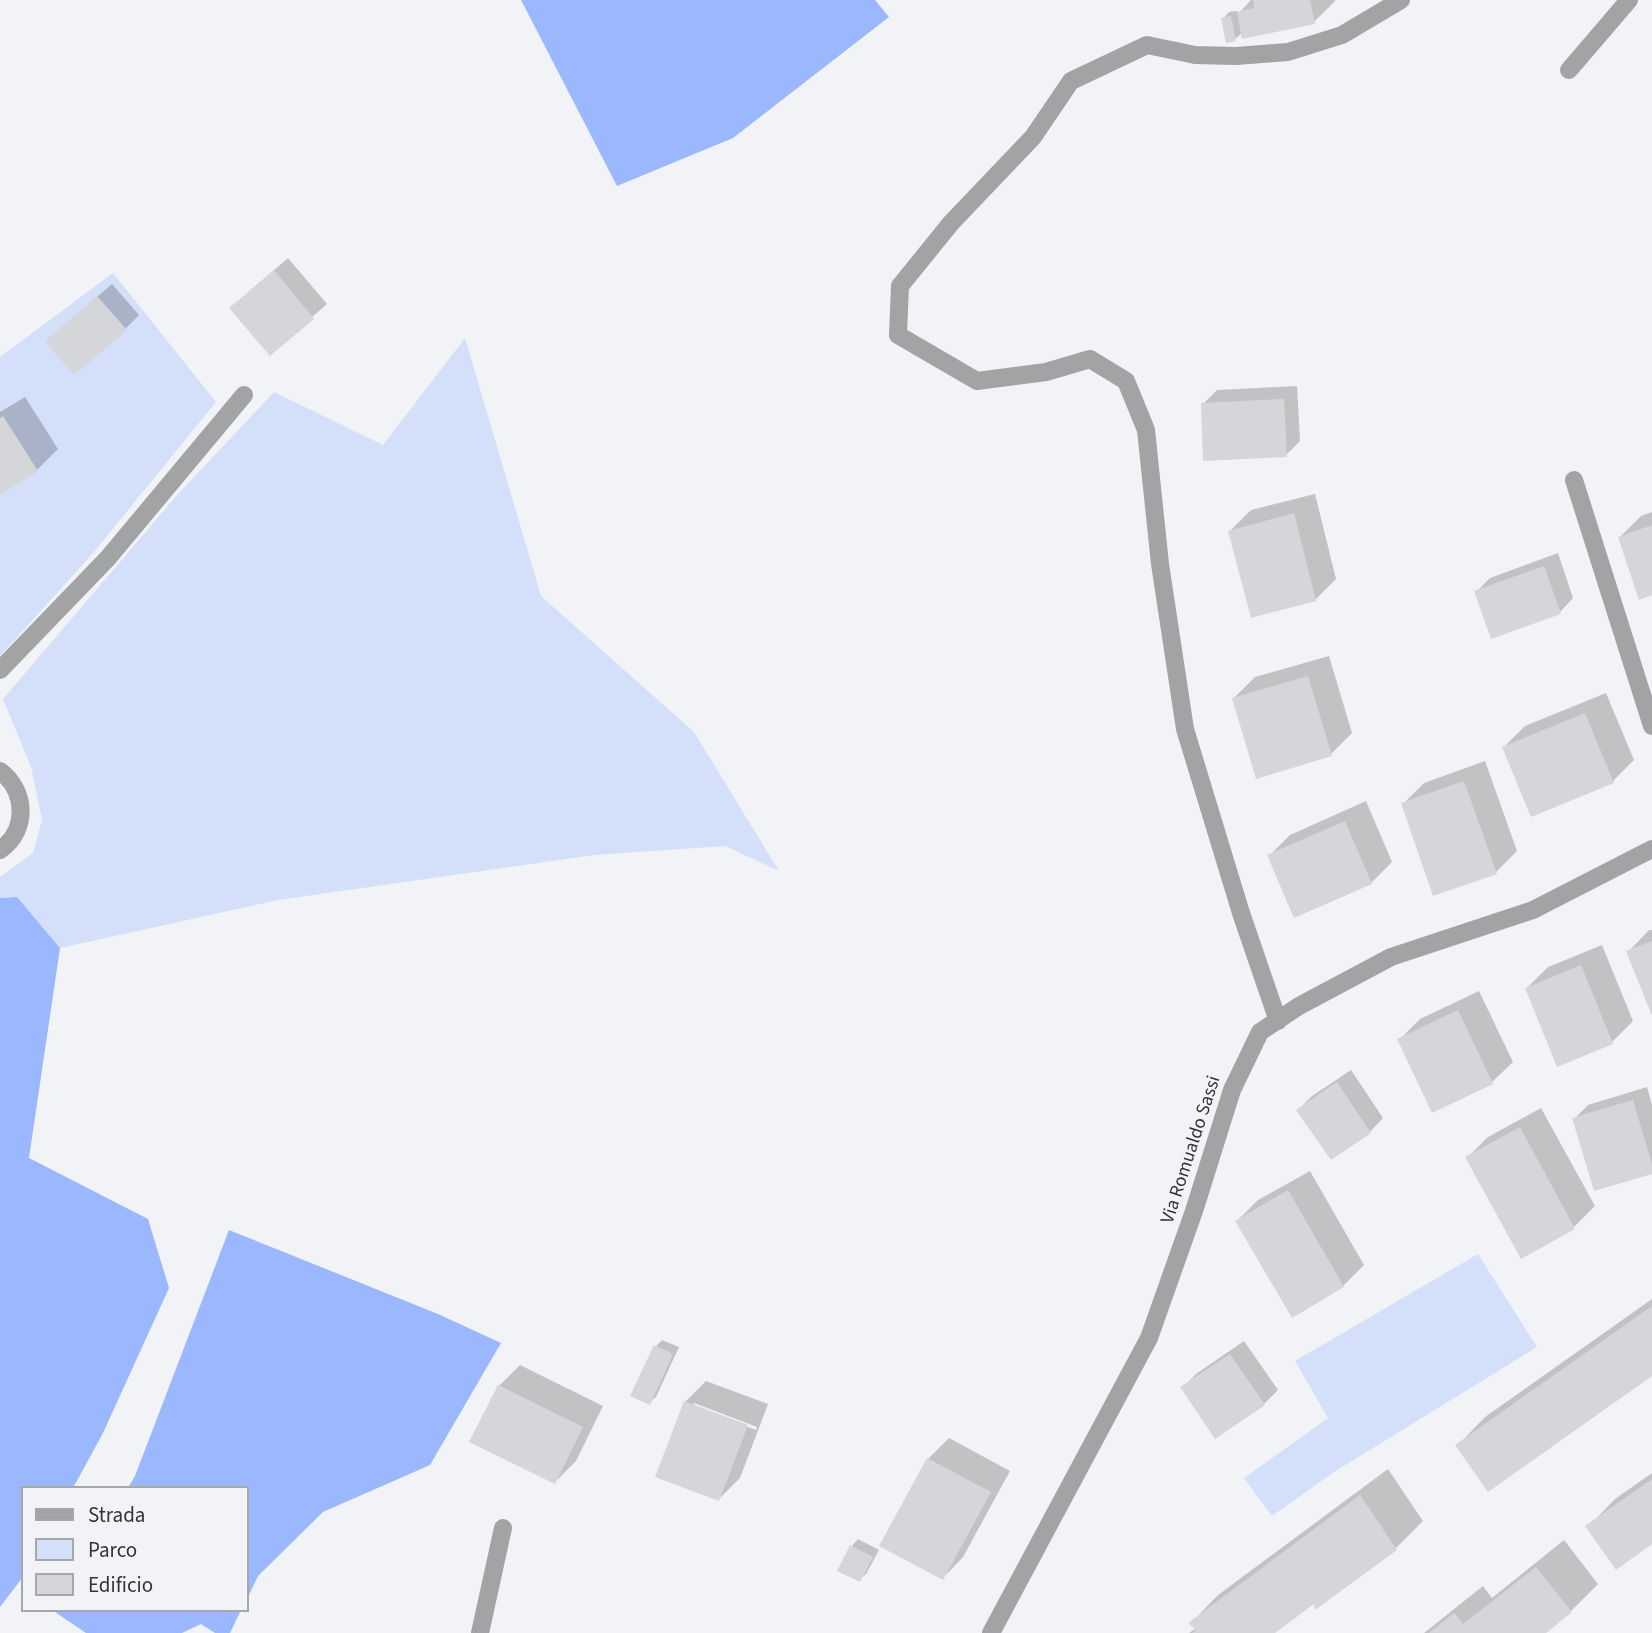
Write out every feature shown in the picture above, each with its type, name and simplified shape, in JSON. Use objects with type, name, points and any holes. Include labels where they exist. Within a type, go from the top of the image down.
[{"type":"street","points":[[1278,1021],[1241,913],[1185,729],[1160,564],[1146,430],[1126,381],[1090,359],[1046,372],[977,381],[898,335],[900,286],[951,223],[1033,137],[1071,81],[1147,45],[1195,55],[1236,56],[1287,52],[1342,34],[1401,0]]},
{"type":"street","points":[[1569,70],[1629,0]]},
{"type":"street","points":[[0,670],[108,558],[244,395]]},
{"type":"street","points":[[1574,480],[1652,726]]},
{"type":"street","points":[[0,771],[17,790],[22,805],[21,821],[15,836],[0,850]]},
{"type":"street","name":"Via Romualdo Sassi","points":[[991,1633],[1149,1338],[1194,1211],[1231,1090],[1261,1032],[1299,1006],[1391,957],[1532,910],[1652,849]]},
{"type":"street","points":[[480,1633],[503,1528]]},
{"type":"green space","points":[[113,273],[216,402],[94,552],[0,656],[0,357]]},
{"type":"green space","points":[[465,338],[541,596],[694,732],[779,871],[725,846],[594,855],[278,900],[60,948],[17,897],[0,898],[0,877],[33,853],[42,820],[31,767],[3,699],[179,493],[274,392],[383,445]]},
{"type":"green space","points":[[1478,1254],[1537,1347],[1334,1472],[1272,1516],[1244,1478],[1328,1418],[1295,1361]]},
{"type":"shaded area","points":[[521,0],[875,0],[889,17],[733,138],[617,186]]},
{"type":"shaded area","points":[[17,897],[60,948],[29,1158],[148,1219],[169,1288],[103,1433],[74,1486],[21,1486],[21,1580],[0,1607],[0,898]]},
{"type":"shaded area","points":[[229,1230],[438,1314],[501,1343],[430,1465],[323,1512],[258,1576],[248,1597],[248,1486],[129,1486]]},
{"type":"shaded area","points":[[55,1612],[240,1612],[230,1633],[215,1633],[201,1624],[182,1633],[86,1633]]},
{"type":"building","points":[[1253,0],[1310,0],[1315,24],[1242,39],[1237,12],[1254,8]]},
{"type":"building","points":[[1231,16],[1236,41],[1226,43],[1221,18]]},
{"type":"building","points":[[274,270],[314,319],[270,356],[229,308]]},
{"type":"building","points":[[97,296],[127,330],[74,375],[45,341]]},
{"type":"building","points":[[1284,399],[1287,457],[1203,461],[1201,403]]},
{"type":"building","points":[[3,416],[38,471],[0,495],[0,418]]},
{"type":"building","points":[[1294,513],[1316,601],[1251,618],[1228,531]]},
{"type":"building","points":[[1652,525],[1652,595],[1639,600],[1618,537]]},
{"type":"building","points":[[1544,566],[1561,614],[1491,639],[1474,591]]},
{"type":"building","points":[[1308,676],[1332,756],[1256,779],[1232,698]]},
{"type":"building","points":[[1585,713],[1614,783],[1531,817],[1502,747]]},
{"type":"building","points":[[1464,781],[1497,874],[1433,896],[1401,803]]},
{"type":"building","points":[[1345,821],[1372,884],[1294,918],[1267,855]]},
{"type":"building","points":[[1652,941],[1652,1016],[1626,951]]},
{"type":"building","points":[[1581,965],[1613,1044],[1557,1067],[1525,988]]},
{"type":"building","points":[[1458,1010],[1493,1084],[1432,1113],[1397,1039]]},
{"type":"building","points":[[1337,1082],[1371,1133],[1331,1160],[1296,1110]]},
{"type":"building","points":[[1633,1100],[1652,1164],[1652,1174],[1594,1191],[1572,1118]]},
{"type":"building","points":[[1520,1127],[1575,1229],[1521,1259],[1465,1157]]},
{"type":"building","points":[[1288,1190],[1344,1287],[1292,1318],[1235,1221]]},
{"type":"building","points":[[1652,1306],[1652,1376],[1488,1492],[1455,1445]]},
{"type":"building","points":[[654,1345],[673,1354],[650,1405],[630,1396]]},
{"type":"building","points":[[1230,1354],[1265,1405],[1215,1439],[1180,1387]]},
{"type":"building","points":[[498,1385],[583,1427],[555,1484],[469,1442]]},
{"type":"building","points":[[684,1401],[748,1425],[719,1501],[655,1477]]},
{"type":"building","points":[[927,1458],[991,1492],[943,1580],[879,1546]]},
{"type":"building","points":[[1652,1479],[1652,1544],[1616,1570],[1585,1526]]},
{"type":"building","points":[[1360,1495],[1397,1550],[1315,1610],[1314,1604],[1275,1633],[1192,1633],[1196,1630],[1188,1623]]},
{"type":"building","points":[[850,1545],[873,1557],[860,1582],[837,1571]]},
{"type":"building","points":[[1536,1567],[1572,1612],[1546,1633],[1429,1633],[1454,1613],[1463,1624]]}]
